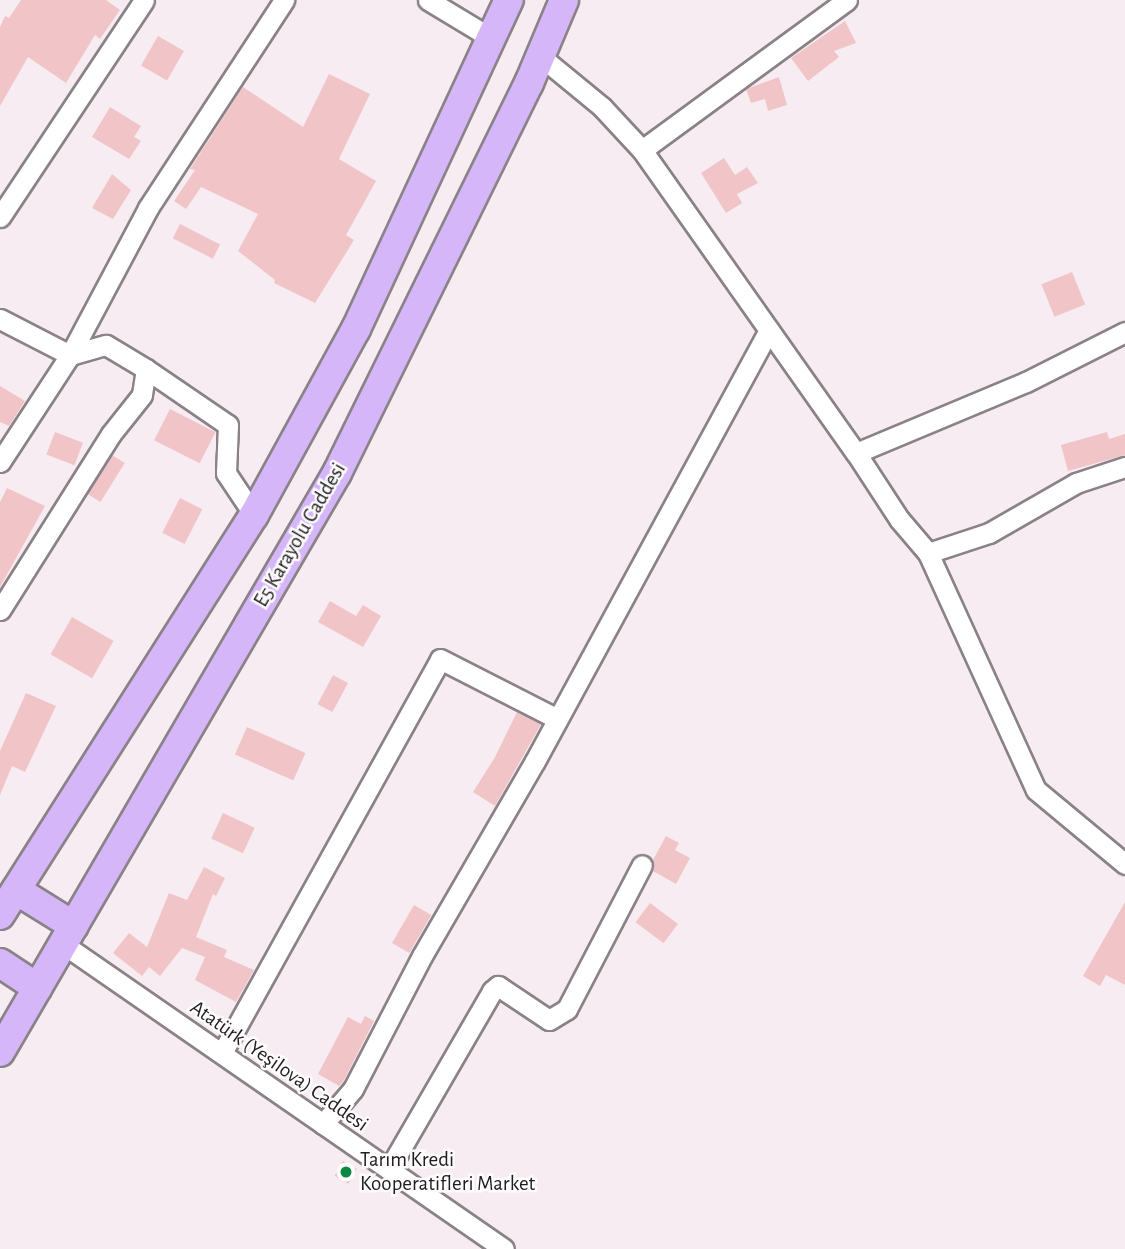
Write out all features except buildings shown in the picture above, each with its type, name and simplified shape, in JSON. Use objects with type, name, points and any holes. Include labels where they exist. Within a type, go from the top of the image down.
[{"type":"highway","points":[[0,915],[254,515],[356,329],[509,0]]},
{"type":"highway","name":"E5 Karayolu Caddesi","points":[[0,1052],[337,473],[540,56],[564,0]]},
{"type":"highway","points":[[16,890],[68,935]]},
{"type":"highway","points":[[0,963],[38,988]]},
{"type":"street","points":[[0,217],[144,0]]},
{"type":"street","points":[[0,462],[70,355],[148,208],[284,0]]},
{"type":"street","points":[[428,0],[491,38]]},
{"type":"street","points":[[642,150],[847,0]]},
{"type":"street","points":[[540,56],[602,107],[642,150],[856,453],[899,519],[928,553],[1036,790],[1125,864]]},
{"type":"street","points":[[0,319],[70,355],[106,345],[228,425],[226,473],[254,515]]},
{"type":"street","points":[[323,1124],[353,1089],[422,956],[558,719],[769,330]]},
{"type":"street","points":[[856,453],[1026,382],[1125,332]]},
{"type":"street","points":[[0,610],[111,434],[142,395],[146,369]]},
{"type":"street","points":[[928,553],[989,533],[1076,483],[1125,467]]},
{"type":"street","points":[[222,1054],[439,659],[558,719]]},
{"type":"street","points":[[389,1169],[492,991],[498,986],[549,1020],[567,1009],[642,864]]},
{"type":"street","name":"Atatürk (Yeşilova) Caddesi","points":[[68,935],[222,1054],[504,1249]]},
{"type":"place","name":"Tarım Kredi Kooperatifleri Market","points":[[346,1172]]}]
